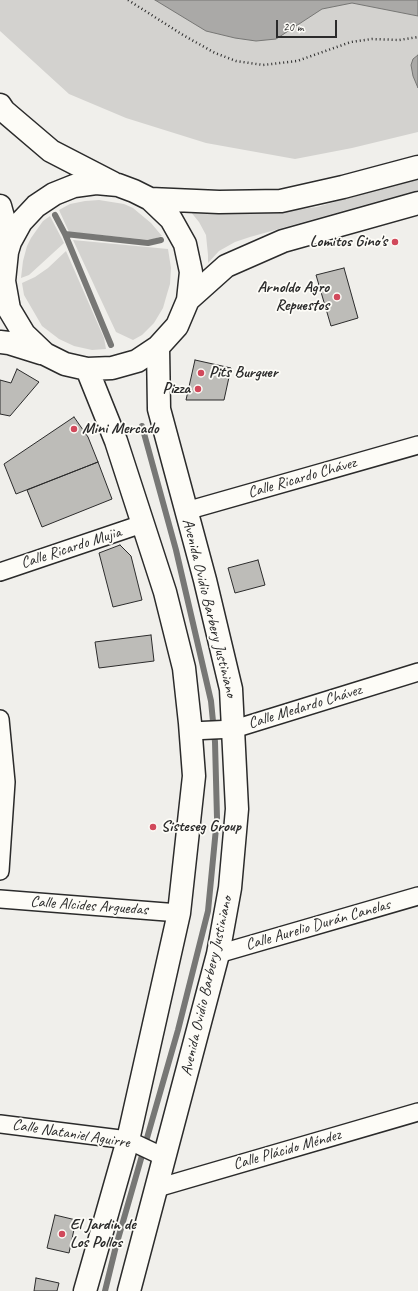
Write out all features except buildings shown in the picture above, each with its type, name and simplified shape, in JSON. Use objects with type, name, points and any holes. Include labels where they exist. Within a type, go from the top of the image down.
[{"type":"street","points":[[0,105],[4,111],[51,150],[118,186]]},
{"type":"street","points":[[150,199],[219,202],[281,201],[344,187],[418,167]]},
{"type":"street","points":[[0,342],[45,354],[65,364],[87,369],[112,368],[137,361],[158,347],[177,326],[188,300],[191,272],[185,244],[171,219],[150,199],[134,191],[118,186],[96,183],[74,186],[54,194],[36,206],[21,222],[6,250]]},
{"type":"street","points":[[188,300],[226,266],[283,241],[418,203]]},
{"type":"street","points":[[0,206],[6,250],[4,281],[9,309],[24,334],[45,354]]},
{"type":"street","name":"Avenida Ovidio Barbery Justiniano","points":[[129,1291],[157,1188],[145,1148],[179,913],[194,776],[231,690],[205,580],[159,409],[158,347]]},
{"type":"street","name":"Avenida Ovidio Barbery Justiniano","points":[[85,1291],[145,1148],[218,954],[230,888],[237,809],[213,730],[184,668],[165,592],[116,441],[87,369]]},
{"type":"street","name":"Calle Ricardo Chávez","points":[[186,511],[418,445]]},
{"type":"street","name":"Calle Ricardo Mujia","points":[[0,572],[142,524]]},
{"type":"street","name":"Calle Medardo Chávez","points":[[213,730],[418,672]]},
{"type":"street","points":[[0,719],[6,782],[0,871]]},
{"type":"street","name":"Calle Aurelio Durán Canelas","points":[[218,954],[418,896]]},
{"type":"street","name":"Calle Alcides Arguedas","points":[[0,899],[179,913]]},
{"type":"street","name":"Calle Plácido Méndez","points":[[157,1188],[418,1112]]},
{"type":"street","name":"Calle Nataniel Aguirre","points":[[0,1124],[145,1148]]},
{"type":"path","points":[[128,0],[183,35],[215,53],[236,61],[263,66],[297,61],[351,42],[372,39],[399,40],[418,37]]},
{"type":"shaded area","points":[[0,0],[418,0],[418,132],[352,148],[295,159],[206,143],[126,118],[69,94],[0,31]]},
{"type":"shaded area","points":[[155,0],[418,0],[418,16],[352,3],[322,9],[276,39],[256,41],[206,31]]},
{"type":"shaded area","points":[[418,55],[418,88],[413,76],[411,65],[413,59]]},
{"type":"shaded area","points":[[418,178],[418,190],[235,242],[219,251],[208,263],[206,235],[199,222],[190,211],[246,214],[317,207]]},
{"type":"shaded area","points":[[99,200],[124,204],[133,208],[151,223],[162,236],[151,240],[69,232],[59,210],[70,204]]},
{"type":"shaded area","points":[[50,216],[64,243],[29,275],[21,278],[27,246],[43,221]]},
{"type":"shaded area","points":[[73,240],[168,249],[171,268],[170,284],[163,308],[154,323],[142,335],[133,340],[116,332]]},
{"type":"shaded area","points":[[66,251],[104,338],[106,349],[92,350],[74,346],[59,339],[42,326],[24,295],[22,283],[35,277],[48,268]]},
{"type":"waterway","points":[[55,215],[65,234],[111,345]]},
{"type":"waterway","points":[[65,234],[148,243],[161,240]]},
{"type":"waterway","points":[[105,1291],[116,1246],[178,1030],[208,911],[217,818],[215,742],[211,701],[176,550],[142,426]]},
{"type":"place","name":"Lomitos Gino's","points":[[395,242]]},
{"type":"place","name":"Arnoldo Agro Repuestos","points":[[337,297]]},
{"type":"place","name":"Pits Burguer","points":[[201,373]]},
{"type":"place","name":"Pizza","points":[[198,389]]},
{"type":"place","name":"Mini Mercado","points":[[74,429]]},
{"type":"place","name":"Sisteseg Group","points":[[153,827]]},
{"type":"place","name":"El Jardin de Los Pollos","points":[[62,1234]]}]
